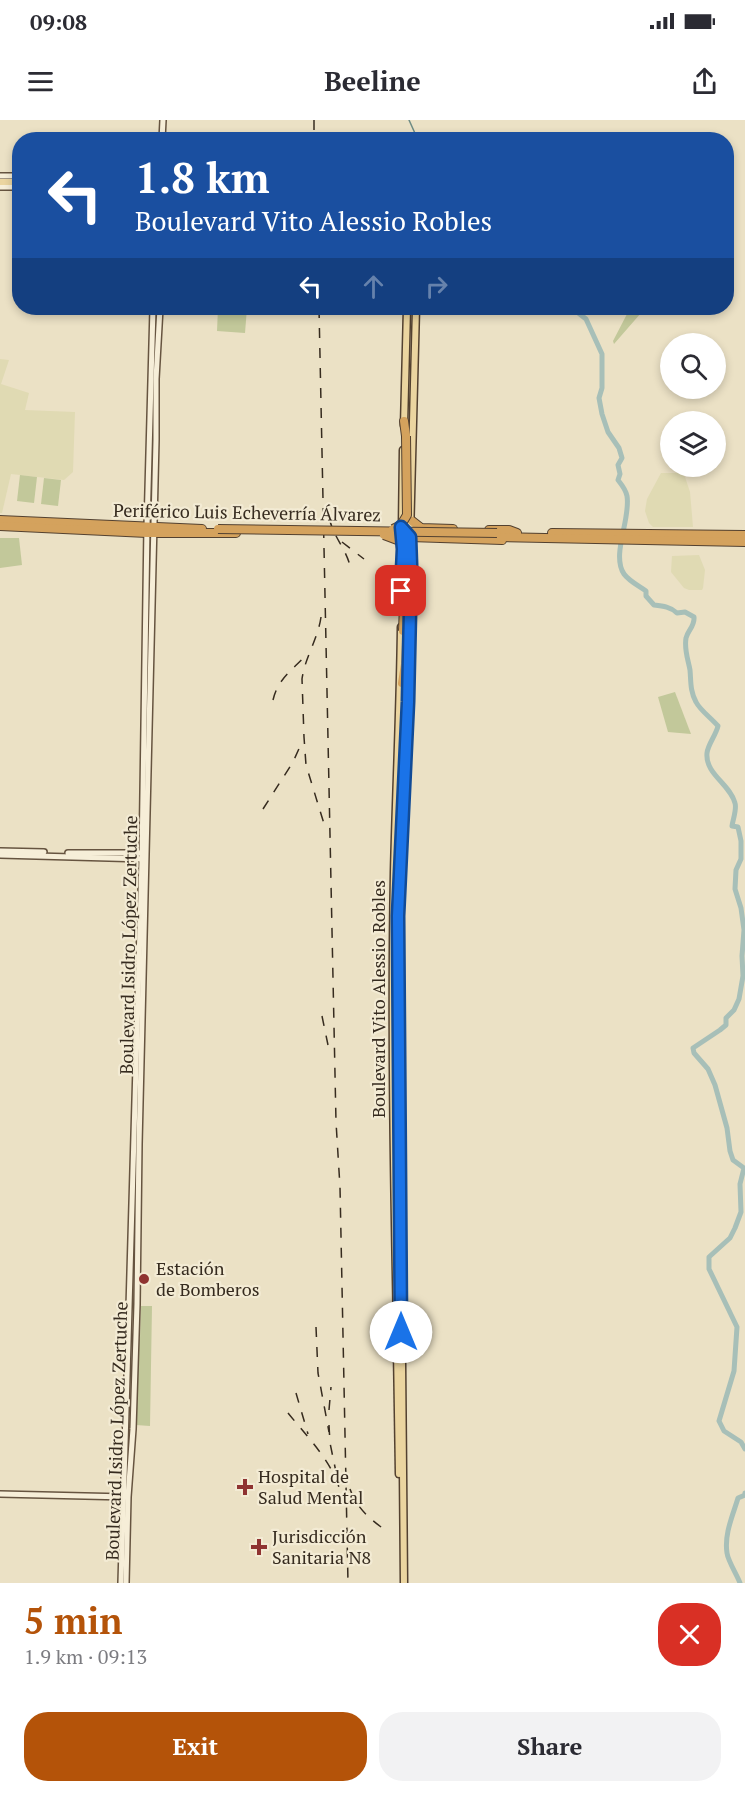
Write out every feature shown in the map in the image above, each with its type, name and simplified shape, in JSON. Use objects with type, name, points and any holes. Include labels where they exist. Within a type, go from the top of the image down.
[{"type":"highway","points":[[384,533],[401,525],[407,515],[404,420]]},
{"type":"highway","points":[[412,517],[421,528],[420,535],[423,538]]},
{"type":"highway","name":"Periférico Luis Echeverría Álvarez","points":[[0,520],[151,530]]},
{"type":"highway","points":[[400,693],[405,664],[410,537],[402,520]]},
{"type":"highway","points":[[28,528],[52,523]]},
{"type":"highway","name":"Periférico Luis Echeverría Álvarez","points":[[0,526],[497,535],[527,538],[614,536]]},
{"type":"highway","points":[[410,537],[421,528],[502,530],[517,533]]},
{"type":"highway","points":[[384,533],[400,541],[406,551],[402,683]]},
{"type":"highway","name":"Periférico Luis Echeverría Álvarez","points":[[497,535],[517,533],[745,542]]},
{"type":"highway","name":"Periférico Luis Echeverría Álvarez","points":[[629,537],[745,535]]},
{"type":"highway","points":[[410,537],[517,540],[527,538]]},
{"type":"main road","name":"Boulevard Isidro López Zertuche","points":[[124,1583],[144,856],[153,315]]},
{"type":"main road","name":"Boulevard Isidro López Zertuche","points":[[151,530],[160,315]]},
{"type":"main road","name":"Boulevard Vito Alessio Robles","points":[[402,1583],[397,1090],[393,990],[398,836],[407,315]]},
{"type":"main road","name":"Boulevard Vito Alessio Robles","points":[[398,836],[408,702],[415,315]]},
{"type":"main road","points":[[407,323],[411,326],[416,323]]},
{"type":"main road","points":[[393,527],[408,514],[412,517]]},
{"type":"main road","points":[[0,853],[144,856]]},
{"type":"main road","points":[[0,1494],[126,1498]]},
{"type":"shaded area","points":[[0,359],[9,360],[1,384],[29,393],[25,410],[75,412],[73,472],[64,480],[11,474],[2,513],[0,513]]},
{"type":"shaded area","points":[[660,475],[660,477],[685,477],[690,492],[693,527],[653,527],[645,511],[647,499]]},
{"type":"shaded area","points":[[699,555],[705,570],[703,588],[702,590],[689,590],[684,588],[671,572],[672,556]]},
{"type":"green space","points":[[218,315],[246,315],[245,333],[217,331]]},
{"type":"green space","points":[[626,315],[639,315],[614,344],[613,341]]},
{"type":"green space","points":[[20,475],[37,477],[34,503],[17,501]]},
{"type":"green space","points":[[44,478],[61,480],[58,506],[41,504]]},
{"type":"green space","points":[[0,538],[19,538],[22,565],[0,568]]},
{"type":"green space","points":[[675,692],[691,734],[668,732],[658,697]]},
{"type":"green space","points":[[141,1306],[152,1306],[150,1426],[136,1425],[137,1342],[140,1338]]},
{"type":"waterway","points":[[409,120],[414,132]]},
{"type":"waterway","points":[[581,315],[586,319],[602,354],[602,388],[599,398],[602,414],[608,432],[619,448],[622,458],[618,465],[620,474],[618,480],[626,492],[627,505],[620,547],[621,566],[626,577],[646,591],[646,596],[654,605],[664,606],[677,613],[685,612],[694,617],[686,642],[692,690],[698,705],[718,726],[707,753],[707,760],[735,803],[732,826],[738,827],[741,841],[741,859],[736,870],[735,889],[744,930],[743,976],[739,999],[734,1010],[726,1018],[726,1025],[693,1048],[694,1053],[708,1069],[715,1085],[733,1160],[744,1168],[740,1184],[741,1212],[730,1238],[709,1257],[709,1269],[737,1327],[734,1371],[719,1421],[724,1431],[741,1442],[745,1449]]},
{"type":"waterway","points":[[740,1583],[726,1546],[738,1498],[745,1493]]},
{"type":"railway","points":[[314,120],[314,132]]},
{"type":"railway","points":[[319,315],[348,1583]]},
{"type":"railway","points":[[329,517],[350,564],[351,572]]},
{"type":"railway","points":[[342,542],[364,559]]},
{"type":"railway","points":[[321,617],[302,679],[306,765],[325,827]]},
{"type":"railway","points":[[273,700],[282,680],[307,654]]},
{"type":"railway","points":[[263,809],[293,762],[302,742]]},
{"type":"railway","points":[[322,1016],[328,1045]]},
{"type":"railway","points":[[316,1327],[318,1373],[329,1432]]},
{"type":"railway","points":[[329,1410],[331,1387]]},
{"type":"railway","points":[[296,1393],[308,1434]]},
{"type":"railway","points":[[288,1413],[328,1464],[342,1499]]},
{"type":"railway","points":[[329,1425],[336,1472]]},
{"type":"railway","points":[[350,1489],[356,1502],[365,1513],[388,1532]]},
{"type":"place","name":"Estación de Bomberos","points":[[144,1279]]},
{"type":"place","name":"Hospital de Salud Mental","points":[[245,1487]]},
{"type":"place","name":"Jurisdicción Sanitaria N8","points":[[259,1547]]},
{"type":"route","points":[[401,591],[403,549],[401,527],[410,537],[411,565],[408,702],[398,916],[401,1332]]}]
